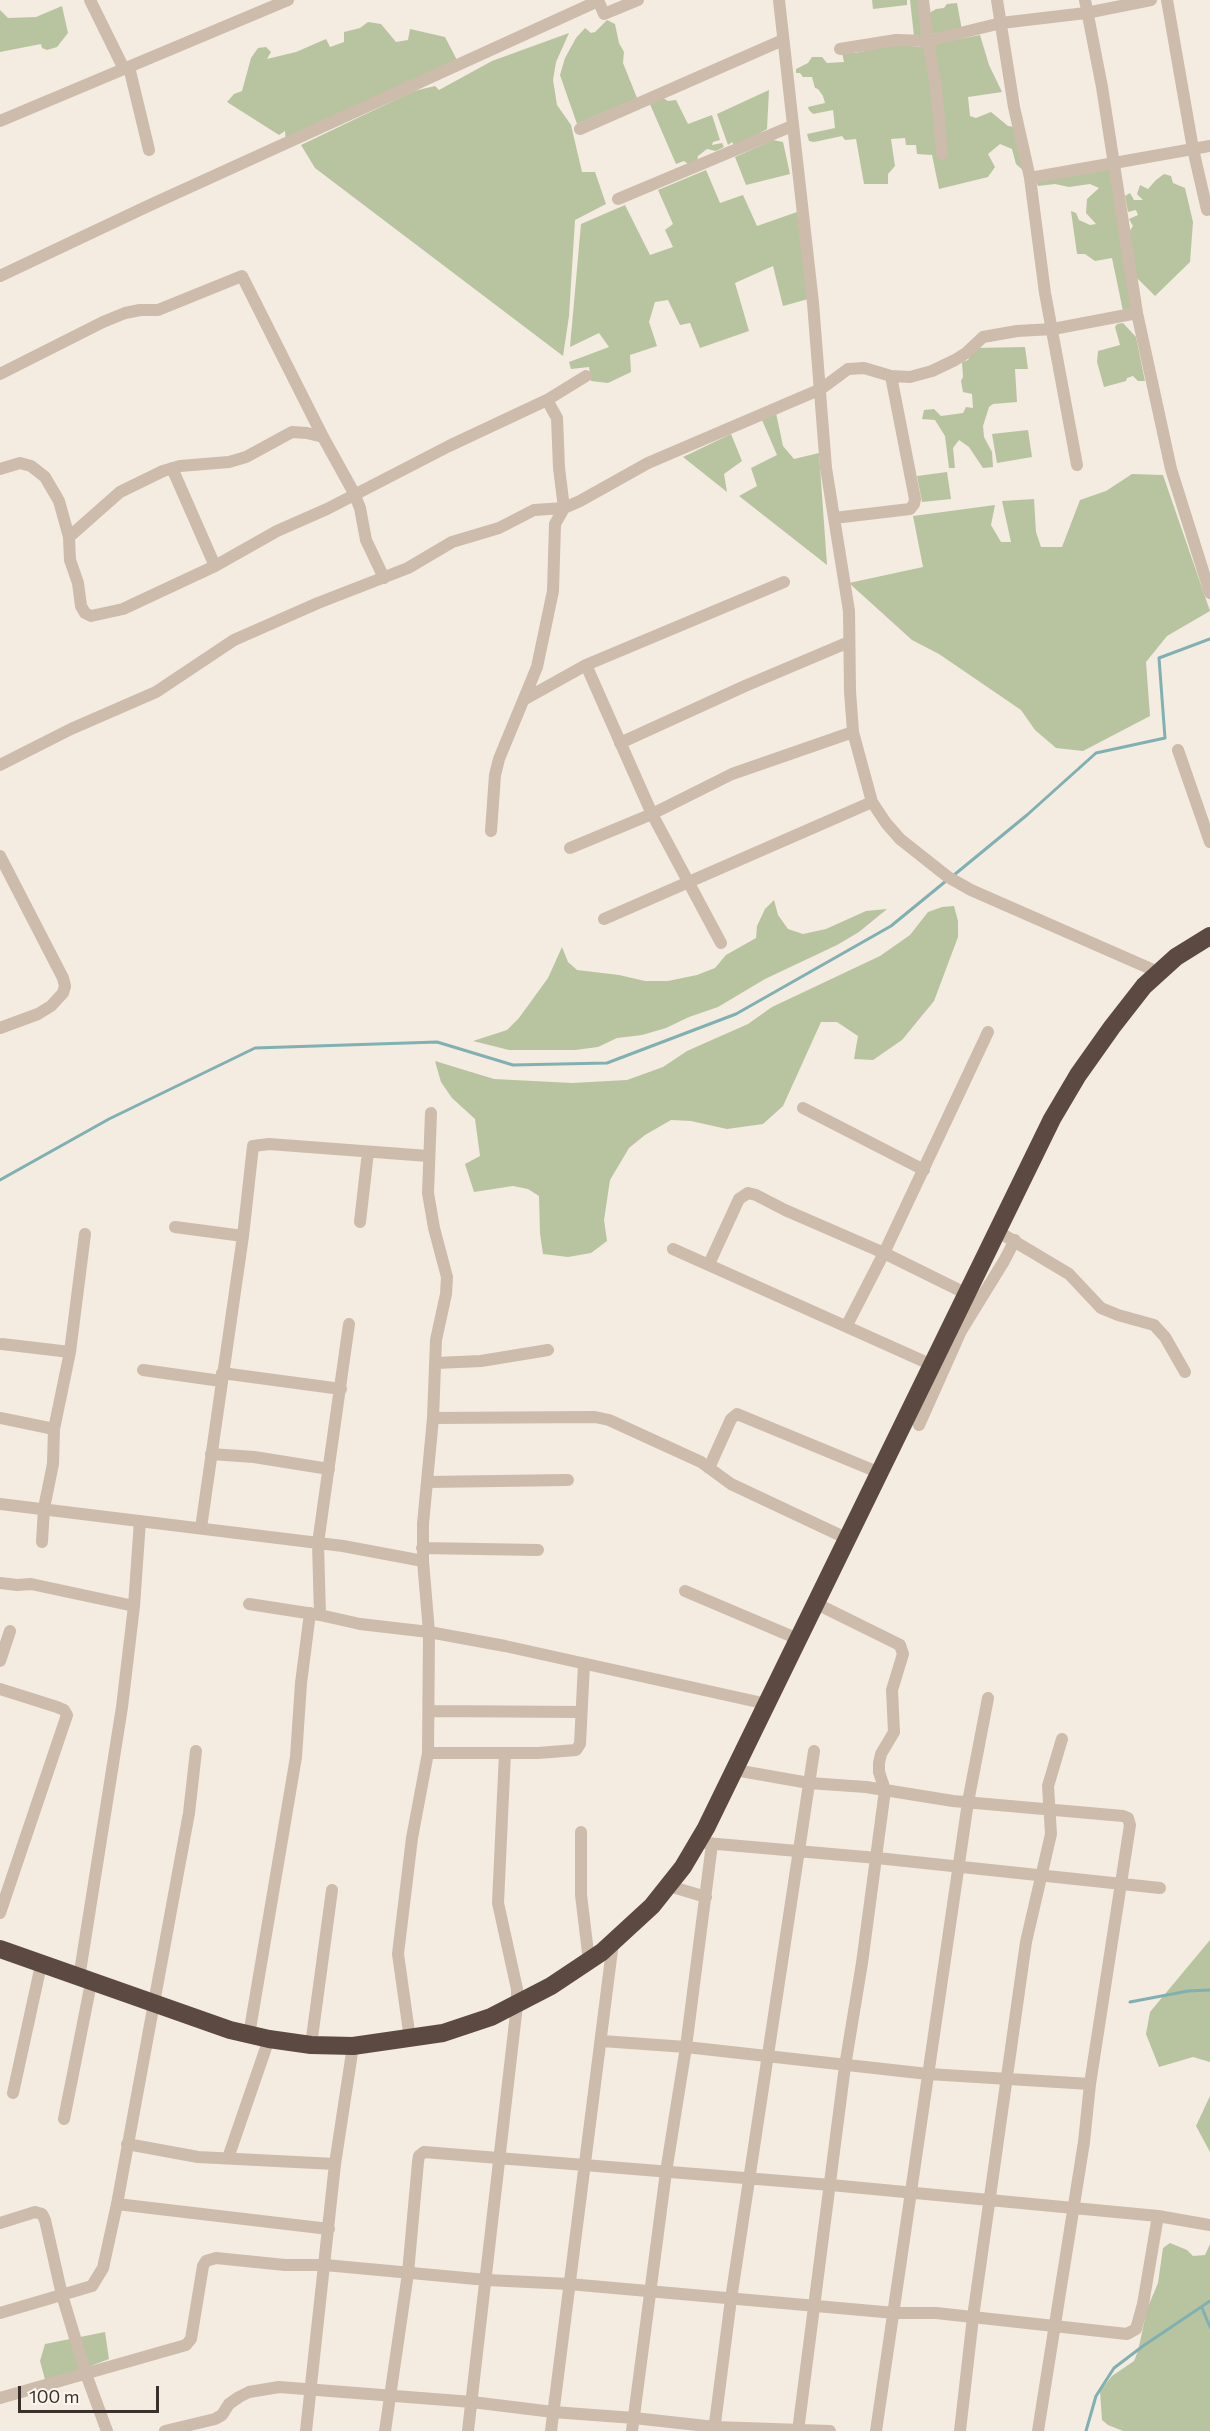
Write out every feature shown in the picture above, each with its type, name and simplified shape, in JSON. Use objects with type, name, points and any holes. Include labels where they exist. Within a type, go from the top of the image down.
[{"type":"highway","points":[[0,1949],[153,2004],[249,2035],[311,2045],[353,2046],[410,2039],[468,2025],[517,2005],[589,1961],[613,1942],[633,1925],[705,1843],[735,1770],[815,1603],[1052,1119],[1078,1075],[1133,999],[1158,972],[1176,957],[1210,936]]},
{"type":"street","points":[[90,0],[126,68],[149,150]]},
{"type":"street","points":[[0,276],[158,201],[598,1],[604,14],[638,0]]},
{"type":"street","points":[[779,0],[821,388],[826,468],[849,611],[853,732],[872,802],[886,823],[900,838],[948,877],[971,890],[1158,972]]},
{"type":"street","points":[[923,0],[936,87],[942,154]]},
{"type":"street","points":[[997,0],[1014,107],[1030,178],[1045,293],[1077,465]]},
{"type":"street","points":[[840,49],[896,40],[928,41],[1086,6],[1151,0]]},
{"type":"street","points":[[1167,0],[1193,149],[1207,210]]},
{"type":"street","points":[[0,121],[282,1]]},
{"type":"street","points":[[1086,6],[1115,164],[1137,313],[1171,469],[1210,593]]},
{"type":"street","points":[[580,129],[783,40]]},
{"type":"street","points":[[618,199],[792,126]]},
{"type":"street","points":[[1030,178],[1210,146]]},
{"type":"street","points":[[0,374],[103,322],[132,312],[158,310],[242,276],[323,437],[354,493],[360,508],[366,540],[384,578]]},
{"type":"street","points":[[0,765],[71,729],[156,692],[234,640],[318,603],[408,568],[452,542],[499,528],[534,510],[564,508],[648,463],[821,388],[848,369],[856,368],[891,376],[910,377],[932,371],[966,353],[983,337],[1017,331],[1053,329],[1137,313]]},
{"type":"street","points":[[0,469],[20,464],[37,469],[59,501],[69,537],[70,560],[78,583],[81,606],[85,613],[91,616],[123,609],[215,566],[277,531],[327,509],[354,493],[547,400],[586,376]]},
{"type":"street","points":[[834,518],[909,509],[914,504],[891,376]]},
{"type":"street","points":[[492,831],[497,767],[505,741],[537,667],[553,591],[555,524],[564,508],[559,468],[557,418],[547,400]]},
{"type":"street","points":[[69,537],[120,492],[172,468],[229,462],[246,457],[292,432],[323,437]]},
{"type":"street","points":[[172,468],[215,566]]},
{"type":"street","points":[[525,699],[586,665],[784,582]]},
{"type":"street","points":[[620,743],[849,642]]},
{"type":"street","points":[[586,665],[652,814],[721,943]]},
{"type":"street","points":[[570,848],[652,814],[732,774],[853,732]]},
{"type":"street","points":[[1178,750],[1210,842]]},
{"type":"street","points":[[604,920],[872,802]]},
{"type":"street","points":[[0,856],[65,986],[63,993],[51,1006],[38,1014],[0,1028]]},
{"type":"street","points":[[847,1325],[924,1170],[988,1032]]},
{"type":"street","points":[[803,1108],[924,1170]]},
{"type":"street","points":[[410,2039],[398,1954],[412,1838],[428,1753],[429,1632],[422,1548],[433,1418],[436,1340],[446,1294],[447,1276],[434,1228],[428,1193],[430,1113]]},
{"type":"street","points":[[201,1528],[243,1236],[253,1146],[262,1143],[428,1156]]},
{"type":"street","points":[[360,1222],[368,1152]]},
{"type":"street","points":[[709,1264],[739,1198],[748,1193],[884,1253],[967,1294]]},
{"type":"street","points":[[175,1227],[243,1236]]},
{"type":"street","points":[[997,1231],[1070,1274],[1101,1308],[1154,1325],[1165,1337],[1185,1372]]},
{"type":"street","points":[[42,1542],[54,1429],[70,1352],[85,1234]]},
{"type":"street","points":[[919,1425],[961,1331],[1015,1240]]},
{"type":"street","points":[[673,1249],[932,1365]]},
{"type":"street","points":[[249,2035],[296,1757],[301,1683],[315,1614],[318,1543],[349,1324]]},
{"type":"street","points":[[2,1344],[70,1352]]},
{"type":"street","points":[[436,1363],[481,1361],[548,1350]]},
{"type":"street","points":[[143,1370],[341,1389]]},
{"type":"street","points":[[709,1468],[731,1419],[737,1414],[880,1473]]},
{"type":"street","points":[[433,1418],[594,1417],[609,1420],[659,1442],[709,1468],[724,1480],[848,1539]]},
{"type":"street","points":[[0,1419],[54,1429]]},
{"type":"street","points":[[211,1454],[254,1457],[329,1469]]},
{"type":"street","points":[[427,1482],[567,1480]]},
{"type":"street","points":[[0,1504],[318,1543],[423,1561]]},
{"type":"street","points":[[64,2119],[122,1707],[134,1606],[140,1521]]},
{"type":"street","points":[[422,1548],[538,1550]]},
{"type":"street","points":[[0,1583],[31,1584],[134,1606]]},
{"type":"street","points":[[686,1590],[798,1639]]},
{"type":"street","points":[[798,2430],[845,2066],[877,1858],[885,1790],[879,1772],[879,1763],[881,1754],[894,1732],[892,1690],[903,1649],[897,1643],[815,1603]]},
{"type":"street","points":[[249,1604],[315,1614],[360,1624],[429,1632],[767,1704]]},
{"type":"street","points":[[0,1660],[10,1631]]},
{"type":"street","points":[[428,1753],[576,1750],[580,1744],[584,1664]]},
{"type":"street","points":[[0,1689],[57,1707],[64,1710],[67,1715],[0,1913]]},
{"type":"street","points":[[876,2431],[968,1802],[988,1698]]},
{"type":"street","points":[[429,1712],[581,1712]]},
{"type":"street","points":[[960,2431],[973,2317],[1026,1942],[1050,1834],[1048,1786],[1062,1739]]},
{"type":"street","points":[[0,2313],[89,2287],[96,2282],[107,2252],[189,1813],[196,1751]]},
{"type":"street","points":[[715,2429],[731,2299],[814,1751]]},
{"type":"street","points":[[468,2431],[517,2005],[517,1989],[498,1903],[505,1753]]},
{"type":"street","points":[[735,1770],[809,1784],[885,1790],[968,1802],[1128,1818],[1130,1825],[1090,2084],[1084,2142],[1038,2431]]},
{"type":"street","points":[[581,1832],[581,1895],[589,1961]]},
{"type":"street","points":[[632,2431],[666,2172],[686,2048],[706,1897],[705,1843],[877,1858],[1160,1888]]},
{"type":"street","points":[[669,1886],[706,1897]]},
{"type":"street","points":[[311,2045],[332,1890]]},
{"type":"street","points":[[550,2431],[613,1942]]},
{"type":"street","points":[[13,2093],[41,1965]]},
{"type":"street","points":[[228,2158],[269,2039]]},
{"type":"street","points":[[602,2041],[928,2074],[1090,2084]]},
{"type":"street","points":[[306,2431],[335,2164],[353,2046]]},
{"type":"street","points":[[127,2144],[198,2157],[335,2164]]},
{"type":"street","points":[[385,2431],[408,2273],[419,2156],[424,2152],[831,2185],[1158,2216],[1210,2225]]},
{"type":"street","points":[[117,2204],[329,2229]]},
{"type":"street","points":[[0,2223],[35,2212],[42,2214],[62,2295],[106,2431]]},
{"type":"street","points":[[0,2398],[189,2342],[203,2266],[206,2260],[216,2258],[285,2265],[325,2265],[487,2280],[569,2284],[895,2313],[936,2313],[1127,2334],[1136,2329],[1143,2304],[1158,2216]]},
{"type":"street","points":[[172,2430],[215,2419],[222,2415],[229,2404],[249,2392],[279,2387],[472,2402],[553,2412],[634,2418],[715,2429],[830,2431]]},
{"type":"green space","points":[[872,0],[907,0],[907,5],[873,9]]},
{"type":"green space","points":[[910,0],[925,0],[928,14],[936,9],[944,8],[947,4],[957,3],[962,30],[914,36]]},
{"type":"green space","points":[[62,6],[68,33],[57,47],[47,50],[42,48],[41,44],[0,52],[0,10],[8,18],[36,17]]},
{"type":"green space","points":[[607,20],[615,24],[619,43],[624,52],[623,63],[637,98],[577,124],[560,75],[565,58],[576,38],[585,28],[591,33],[595,32]]},
{"type":"green space","points":[[368,22],[381,24],[396,42],[408,40],[410,29],[445,37],[459,64],[286,145],[285,131],[279,135],[227,102],[234,94],[242,91],[251,58],[258,48],[266,47],[271,52],[267,59],[296,52],[326,39],[330,47],[344,42],[344,32],[360,28]]},
{"type":"green space","points":[[569,33],[556,62],[553,80],[557,105],[571,125],[582,172],[595,172],[606,204],[575,220],[569,316],[563,356],[315,168],[301,145],[414,91],[435,86],[439,90],[492,61]]},
{"type":"green space","points":[[980,35],[989,65],[1002,92],[968,97],[970,116],[976,118],[991,112],[1008,126],[1015,127],[1025,172],[1016,164],[1012,149],[1000,144],[988,154],[995,167],[988,177],[939,189],[932,155],[917,154],[916,145],[906,145],[905,138],[891,139],[895,166],[888,174],[888,184],[864,184],[856,139],[845,140],[842,136],[809,141],[807,134],[835,128],[833,110],[813,114],[809,110],[808,107],[825,103],[823,96],[815,88],[812,77],[803,77],[800,73],[796,73],[796,69],[808,63],[812,57],[822,57],[827,63],[844,62],[842,52],[855,53],[898,44],[919,47]]},
{"type":"green space","points":[[769,90],[767,129],[735,147],[732,142],[728,145],[717,114]]},
{"type":"green space","points":[[660,96],[668,101],[676,100],[688,124],[712,115],[720,140],[713,142],[712,145],[722,143],[724,147],[716,151],[707,149],[691,166],[684,161],[676,164],[649,102]]},
{"type":"green space","points":[[773,140],[783,142],[790,174],[746,185],[735,157]]},
{"type":"green space","points":[[1112,168],[1132,310],[1123,311],[1112,258],[1095,261],[1085,254],[1077,254],[1071,211],[1076,213],[1079,220],[1090,225],[1096,224],[1086,213],[1087,199],[1099,188],[1090,184],[1069,187],[1055,184],[1038,186],[1036,181]]},
{"type":"green space","points":[[706,170],[720,203],[743,195],[757,226],[797,212],[808,299],[783,306],[773,266],[735,283],[749,331],[700,348],[690,323],[680,325],[668,300],[655,302],[649,322],[657,346],[630,355],[631,372],[608,383],[591,381],[589,367],[571,369],[569,362],[609,347],[599,333],[570,347],[581,224],[625,205],[650,255],[673,247],[665,230],[673,224],[658,190]]},
{"type":"green space","points":[[1164,174],[1171,176],[1173,183],[1185,188],[1193,222],[1190,262],[1155,296],[1135,276],[1129,232],[1133,226],[1129,219],[1138,215],[1136,210],[1128,212],[1125,196],[1130,193],[1134,200],[1143,200],[1137,194],[1140,185],[1148,189]]},
{"type":"green space","points":[[1123,323],[1136,337],[1145,381],[1138,381],[1133,376],[1127,378],[1126,381],[1104,387],[1097,362],[1098,351],[1120,345],[1115,327]]},
{"type":"green space","points":[[1025,347],[1028,369],[1015,369],[1017,402],[993,404],[989,407],[983,426],[984,437],[992,452],[993,467],[983,468],[969,447],[959,440],[953,448],[955,468],[949,468],[945,436],[935,420],[922,419],[924,410],[934,409],[941,416],[963,413],[966,407],[973,408],[972,394],[963,392],[961,381],[962,362],[968,360],[974,348]]},
{"type":"green space","points":[[776,413],[783,446],[794,459],[819,453],[827,565],[739,496],[757,486],[751,468],[777,455],[762,420]]},
{"type":"green space","points":[[1028,430],[1032,457],[997,463],[992,434]]},
{"type":"green space","points":[[731,434],[742,461],[724,474],[727,492],[683,457]]},
{"type":"green space","points":[[947,472],[951,499],[922,502],[917,476]]},
{"type":"green space","points":[[1132,474],[1163,475],[1210,611],[1167,636],[1146,662],[1150,716],[1083,751],[1056,748],[1035,730],[1021,710],[939,654],[912,640],[849,583],[923,567],[913,516],[995,505],[991,525],[1001,542],[1011,542],[1002,501],[1034,499],[1036,532],[1041,547],[1062,547],[1080,500],[1106,491]]},
{"type":"green space","points":[[774,900],[778,915],[788,929],[803,934],[826,929],[866,911],[887,909],[859,932],[837,945],[765,979],[718,1007],[666,1028],[642,1035],[617,1038],[598,1047],[575,1050],[509,1050],[473,1041],[507,1030],[519,1018],[548,978],[562,947],[568,962],[577,970],[645,981],[668,981],[697,975],[715,968],[726,955],[756,938],[757,926],[765,909]]},
{"type":"green space","points":[[954,906],[958,921],[958,937],[934,1001],[902,1040],[873,1060],[854,1059],[858,1036],[837,1022],[821,1022],[783,1106],[763,1124],[727,1129],[691,1121],[671,1120],[645,1135],[629,1148],[610,1180],[604,1220],[607,1241],[591,1253],[568,1257],[543,1254],[539,1196],[528,1189],[513,1186],[474,1192],[465,1164],[480,1156],[475,1119],[452,1098],[441,1082],[435,1061],[494,1079],[572,1083],[627,1080],[663,1067],[687,1051],[748,1024],[772,1007],[880,956],[910,935],[928,912]]},
{"type":"green space","points":[[1210,1940],[1210,2062],[1193,2057],[1159,2067],[1146,2034],[1150,2012]]},
{"type":"green space","points":[[1210,2096],[1210,2152],[1196,2126]]},
{"type":"green space","points":[[1170,2243],[1187,2250],[1193,2256],[1205,2255],[1210,2244],[1210,2431],[1123,2431],[1102,2420],[1100,2391],[1112,2376],[1134,2361],[1147,2309],[1158,2283],[1163,2248]]},
{"type":"green space","points":[[105,2332],[109,2359],[46,2383],[40,2361],[45,2344]]},
{"type":"waterway","points":[[954,875],[1027,815],[1096,753],[1165,738],[1159,658],[1210,639]]},
{"type":"waterway","points":[[0,1180],[109,1119],[255,1048],[437,1042],[513,1065],[607,1063],[736,1014],[891,926],[946,881]]},
{"type":"waterway","points":[[1130,2002],[1188,1991],[1210,1990]]},
{"type":"waterway","points":[[1086,2431],[1096,2396],[1114,2368],[1210,2301]]},
{"type":"waterway","points":[[1202,2308],[1210,2327]]}]
